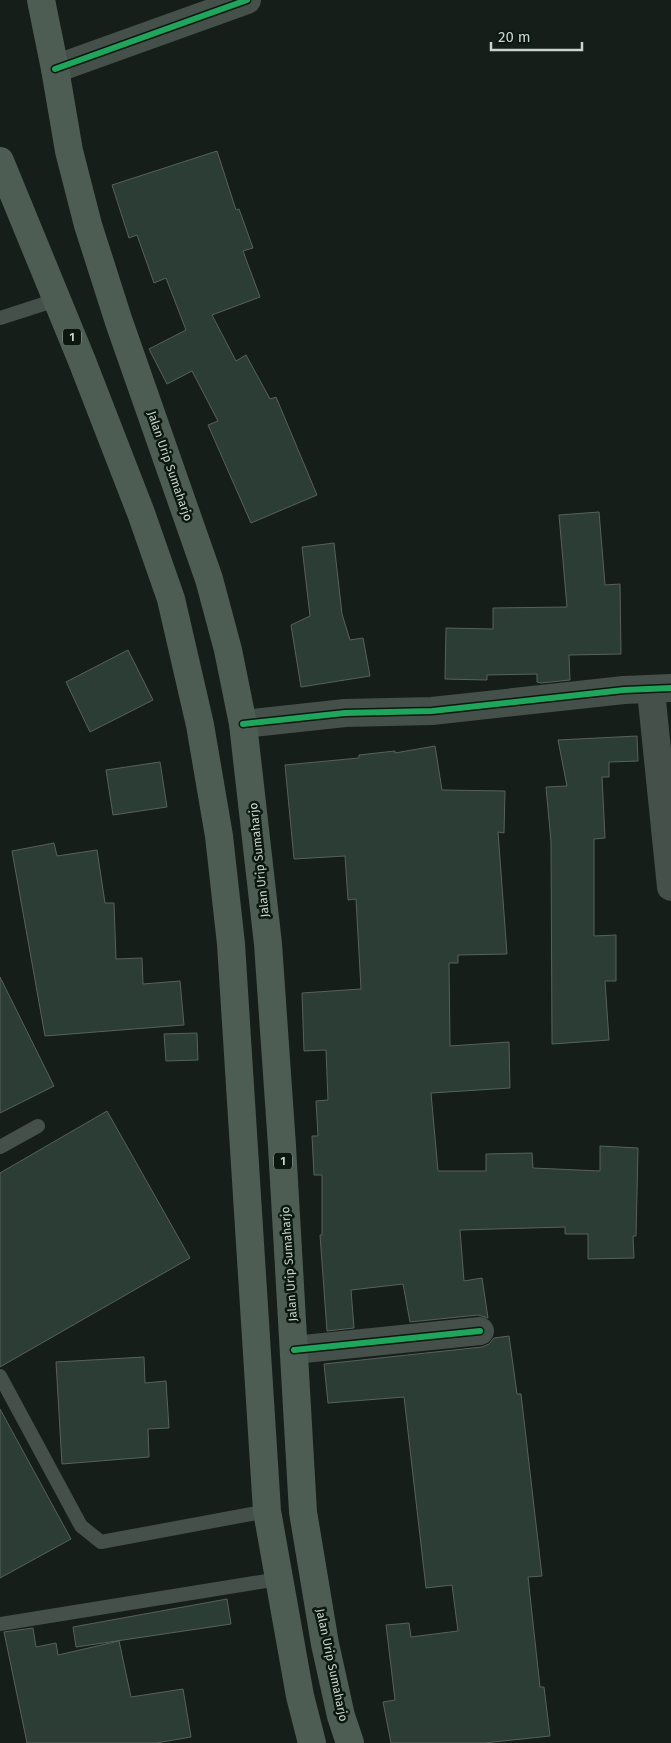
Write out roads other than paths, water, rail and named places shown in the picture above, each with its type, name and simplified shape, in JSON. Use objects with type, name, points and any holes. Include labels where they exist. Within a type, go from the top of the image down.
[{"type":"highway","name":"Jalan Urip Sumaharjo","points":[[41,0],[55,69],[68,151],[88,225],[209,579],[228,650],[243,724],[268,944],[303,1512],[325,1644],[341,1716],[350,1743]]},
{"type":"highway","name":"1","points":[[0,162],[86,370],[141,513],[170,599],[200,725],[219,836],[226,895],[239,1052],[267,1512],[300,1696],[312,1743]]},
{"type":"street","points":[[55,69],[247,0]]},
{"type":"street","points":[[243,724],[345,713],[432,711],[624,690],[661,689],[671,887]]},
{"type":"street","points":[[294,1350],[480,1331]]},
{"type":"lane","points":[[0,318],[56,300]]},
{"type":"lane","points":[[0,1147],[38,1126]]},
{"type":"lane","points":[[0,1376],[81,1526],[101,1542],[267,1512]]},
{"type":"lane","points":[[0,1624],[279,1579]]}]
